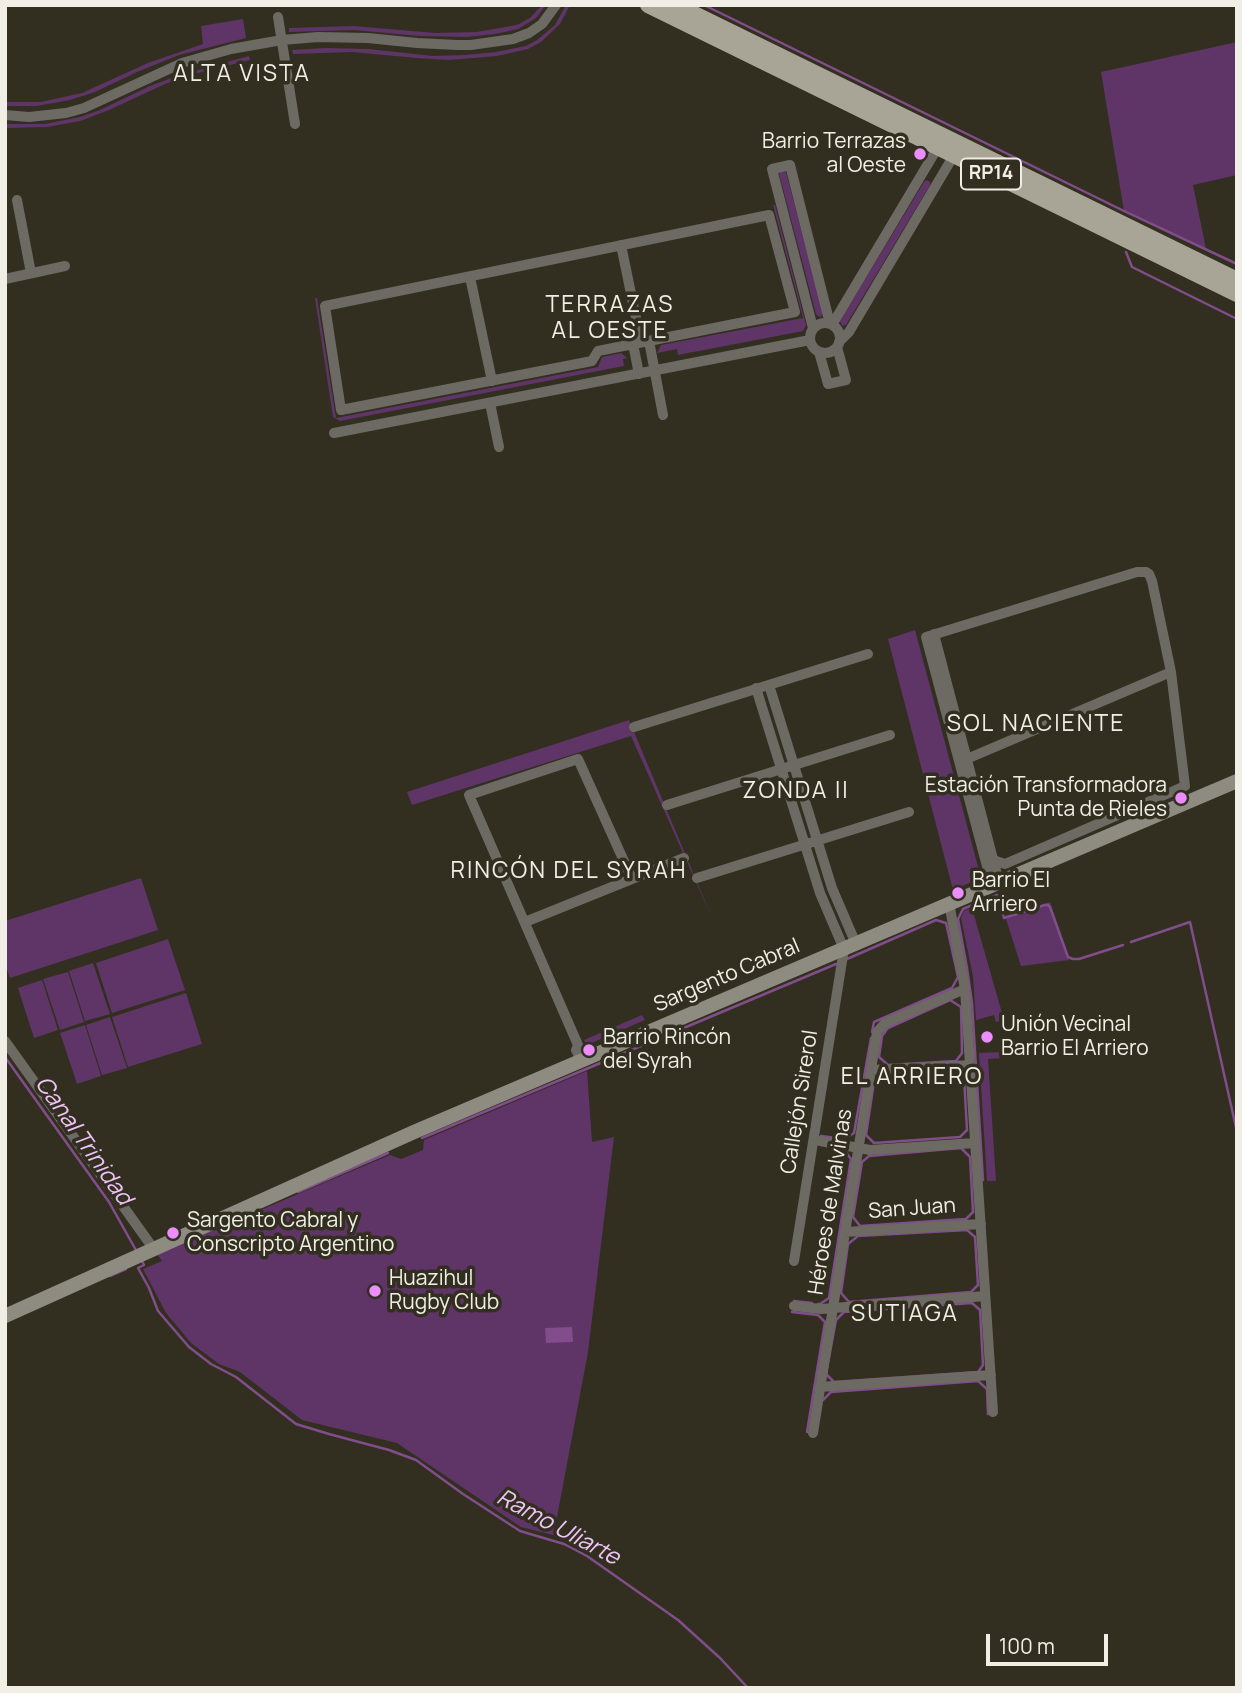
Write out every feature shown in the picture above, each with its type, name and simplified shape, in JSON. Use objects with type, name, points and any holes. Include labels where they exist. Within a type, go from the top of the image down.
[{"type":"main road","name":"RP14","points":[[648,5],[749,48],[1237,280]]},
{"type":"main road","name":"RP14","points":[[676,5],[749,48],[937,147],[1237,293]]},
{"type":"main road","name":"Sargento Cabral","points":[[5,1316],[414,1132],[1237,781]]},
{"type":"street","points":[[5,115],[29,117],[66,113],[84,108],[182,63],[231,49],[282,40],[357,38],[450,45],[499,42],[534,30],[556,5]]},
{"type":"street","points":[[278,17],[295,124]]},
{"type":"street","points":[[831,324],[937,147]]},
{"type":"street","points":[[831,324],[821,323],[810,332],[812,346],[819,352],[832,352],[849,332],[954,155]]},
{"type":"street","points":[[813,328],[772,169],[790,165],[831,324],[839,332],[838,345],[846,380],[828,384],[819,352]]},
{"type":"street","points":[[17,200],[31,273]]},
{"type":"street","points":[[769,215],[795,312],[597,351],[592,361],[341,410],[325,306],[470,277],[769,215]]},
{"type":"street","points":[[621,245],[641,342],[655,371],[663,415]]},
{"type":"street","points":[[5,279],[65,266]]},
{"type":"street","points":[[470,277],[492,381]]},
{"type":"street","points":[[334,433],[810,341]]},
{"type":"street","points":[[639,374],[641,342]]},
{"type":"street","points":[[490,403],[499,447]]},
{"type":"street","points":[[993,860],[1005,864],[1185,786],[1171,672],[1149,574],[1142,571],[934,634],[948,704],[995,883]]},
{"type":"street","points":[[634,727],[868,654]]},
{"type":"street","points":[[963,761],[1171,672]]},
{"type":"street","points":[[769,685],[850,947]]},
{"type":"street","points":[[756,688],[820,893],[850,947]]},
{"type":"street","points":[[667,805],[890,735]]},
{"type":"street","points":[[585,1060],[576,1050],[578,1045],[469,795],[579,759],[632,879]]},
{"type":"street","points":[[697,878],[909,812]]},
{"type":"street","points":[[984,840],[993,860],[995,883]]},
{"type":"street","points":[[525,922],[684,858]]},
{"type":"street","points":[[949,903],[965,989],[993,1412]]},
{"type":"street","name":"Callejón Sirerol","points":[[794,1261],[850,947]]},
{"type":"street","name":"Héroes de Malvinas","points":[[813,1433],[877,1032],[885,1023],[965,989]]},
{"type":"street","points":[[5,1041],[144,1252]]},
{"type":"street","points":[[871,1070],[970,1065]]},
{"type":"street","points":[[820,1141],[870,1150],[975,1143]]},
{"type":"street","name":"San Juan","points":[[845,1232],[981,1224]]},
{"type":"street","points":[[793,1306],[821,1309],[985,1296]]},
{"type":"street","points":[[820,1387],[991,1375]]},
{"type":"shaded area","points":[[542,5],[546,5],[536,18],[518,29],[495,34],[466,37],[354,30],[289,32],[289,28],[354,26],[435,33],[477,32],[517,25],[530,18]]},
{"type":"shaded area","points":[[566,5],[570,5],[560,24],[541,42],[528,49],[497,56],[449,60],[352,52],[293,54],[292,50],[368,49],[433,56],[496,52],[526,46],[537,40],[555,25]]},
{"type":"shaded area","points":[[243,19],[246,38],[179,55],[95,92],[70,100],[37,106],[5,106],[5,102],[41,102],[82,93],[148,63],[203,44],[201,26]]},
{"type":"shaded area","points":[[1237,42],[1237,175],[1193,185],[1206,249],[1124,211],[1101,72]]},
{"type":"shaded area","points":[[249,56],[250,60],[165,84],[80,121],[47,127],[5,128],[5,124],[45,124],[80,117],[177,76]]},
{"type":"shaded area","points":[[784,165],[823,312],[821,317],[816,314],[777,166]]},
{"type":"shaded area","points":[[927,180],[930,185],[846,325],[842,326],[840,321]]},
{"type":"shaded area","points":[[773,205],[806,325],[803,331],[678,355],[677,349],[657,353],[661,345],[803,318]]},
{"type":"shaded area","points":[[315,298],[336,418],[598,367],[602,357],[621,353],[627,358],[623,359],[624,366],[340,421],[333,417]]},
{"type":"shaded area","points":[[915,630],[981,878],[953,890],[888,639]]},
{"type":"shaded area","points":[[629,720],[712,918],[631,736],[412,805],[407,792]]},
{"type":"shaded area","points":[[141,878],[158,930],[10,978],[5,964],[5,921]]},
{"type":"shaded area","points":[[1050,902],[1069,960],[1021,966],[1005,916]]},
{"type":"shaded area","points":[[972,908],[1004,1020],[996,1022],[994,1015],[976,1020],[973,976],[961,918],[964,911]]},
{"type":"shaded area","points":[[168,939],[185,990],[112,1013],[96,963]]},
{"type":"shaded area","points":[[93,963],[110,1014],[85,1021],[69,971]]},
{"type":"shaded area","points":[[68,972],[84,1022],[60,1030],[43,979]]},
{"type":"shaded area","points":[[42,980],[58,1030],[34,1038],[18,988]]},
{"type":"shaded area","points":[[186,993],[202,1044],[128,1067],[112,1017]]},
{"type":"shaded area","points":[[642,1015],[645,1020],[587,1045],[584,1040]]},
{"type":"shaded area","points":[[110,1017],[127,1068],[102,1075],[86,1025]]},
{"type":"shaded area","points":[[85,1025],[101,1076],[77,1084],[60,1033]]},
{"type":"shaded area","points":[[1001,1052],[1002,1058],[988,1059],[996,1181],[987,1181],[979,1053]]},
{"type":"shaded area","name":"Huazihul Rugby Club","points":[[587,1071],[592,1142],[614,1137],[588,1352],[554,1533],[557,1536],[521,1527],[397,1443],[302,1420],[240,1372],[219,1364],[191,1343],[166,1313],[143,1269],[162,1261],[157,1254],[390,1155],[401,1159],[423,1150],[424,1140]]},
{"type":"shaded area","points":[[572,1327],[573,1342],[546,1343],[545,1328]]},
{"type":"waterway","points":[[704,5],[1237,264]]},
{"type":"waterway","points":[[1126,252],[1132,267],[1237,319]]},
{"type":"waterway","points":[[983,1180],[972,1003],[958,919],[963,909],[997,895],[1004,918],[1048,905],[1068,957],[1073,959],[1123,945]]},
{"type":"waterway","points":[[847,959],[936,920],[946,923],[958,977],[952,988],[874,1022],[872,1032]]},
{"type":"waterway","points":[[1131,942],[1190,922],[1237,1132]]},
{"type":"waterway","points":[[422,1138],[836,964]]},
{"type":"waterway","points":[[950,1000],[961,1007],[962,1053],[956,1061],[888,1065],[879,1057],[882,1036],[888,1028],[950,1000]]},
{"type":"waterway","points":[[821,1136],[845,1139],[854,1133],[871,1038]]},
{"type":"waterway","name":"Canal Trinidad","points":[[5,1057],[109,1202],[137,1252]]},
{"type":"waterway","points":[[957,1070],[964,1077],[967,1130],[960,1137],[874,1143],[866,1135],[874,1082],[881,1075],[957,1070]]},
{"type":"waterway","points":[[961,1148],[970,1157],[973,1212],[966,1219],[860,1226],[853,1217],[862,1162],[869,1156],[961,1148]]},
{"type":"waterway","points":[[818,1304],[829,1298],[851,1159],[844,1150]]},
{"type":"waterway","points":[[298,1192],[388,1153]]},
{"type":"waterway","points":[[967,1230],[975,1237],[978,1285],[971,1292],[849,1302],[841,1293],[848,1244],[858,1236],[967,1230]]},
{"type":"waterway","name":"Ramo Uliarte","points":[[142,1261],[144,1265],[138,1268],[158,1311],[189,1347],[211,1364],[236,1377],[296,1424],[416,1460],[520,1531],[564,1544],[587,1556],[678,1620],[748,1688]]},
{"type":"waterway","points":[[110,1276],[126,1269]]},
{"type":"waterway","points":[[794,1301],[812,1303]]},
{"type":"waterway","points":[[972,1303],[980,1310],[983,1365],[978,1372],[834,1382],[826,1374],[836,1320],[844,1312],[972,1303]]},
{"type":"waterway","points":[[792,1312],[818,1315],[825,1322],[807,1432]]},
{"type":"waterway","points":[[823,1400],[831,1392],[978,1381],[987,1389],[988,1414]]},
{"type":"place","name":"Barrio Terrazas al Oeste","points":[[920,154]]},
{"type":"place","name":"Estación Transformadora Punta de Rieles","points":[[1181,798]]},
{"type":"place","name":"Barrio El Arriero","points":[[958,893]]},
{"type":"place","name":"Unión Vecinal Barrio El Arriero","points":[[987,1037]]},
{"type":"place","name":"Barrio Rincón del Syrah","points":[[589,1050]]},
{"type":"place","name":"Sargento Cabral y Conscripto Argentino","points":[[173,1233]]},
{"type":"place","name":"Huazihul Rugby Club","points":[[375,1291]]},
{"type":"district","name":"ALTA VISTA","points":[[242,75]]},
{"type":"district","name":"TERRAZAS AL OESTE","points":[[610,319]]},
{"type":"district","name":"SOL NACIENTE","points":[[1036,725]]},
{"type":"district","name":"ZONDA II","points":[[796,792]]},
{"type":"district","name":"RINCÓN DEL SYRAH","points":[[569,872]]},
{"type":"district","name":"EL ARRIERO","points":[[912,1078]]},
{"type":"district","name":"SUTIAGA","points":[[905,1315]]}]
